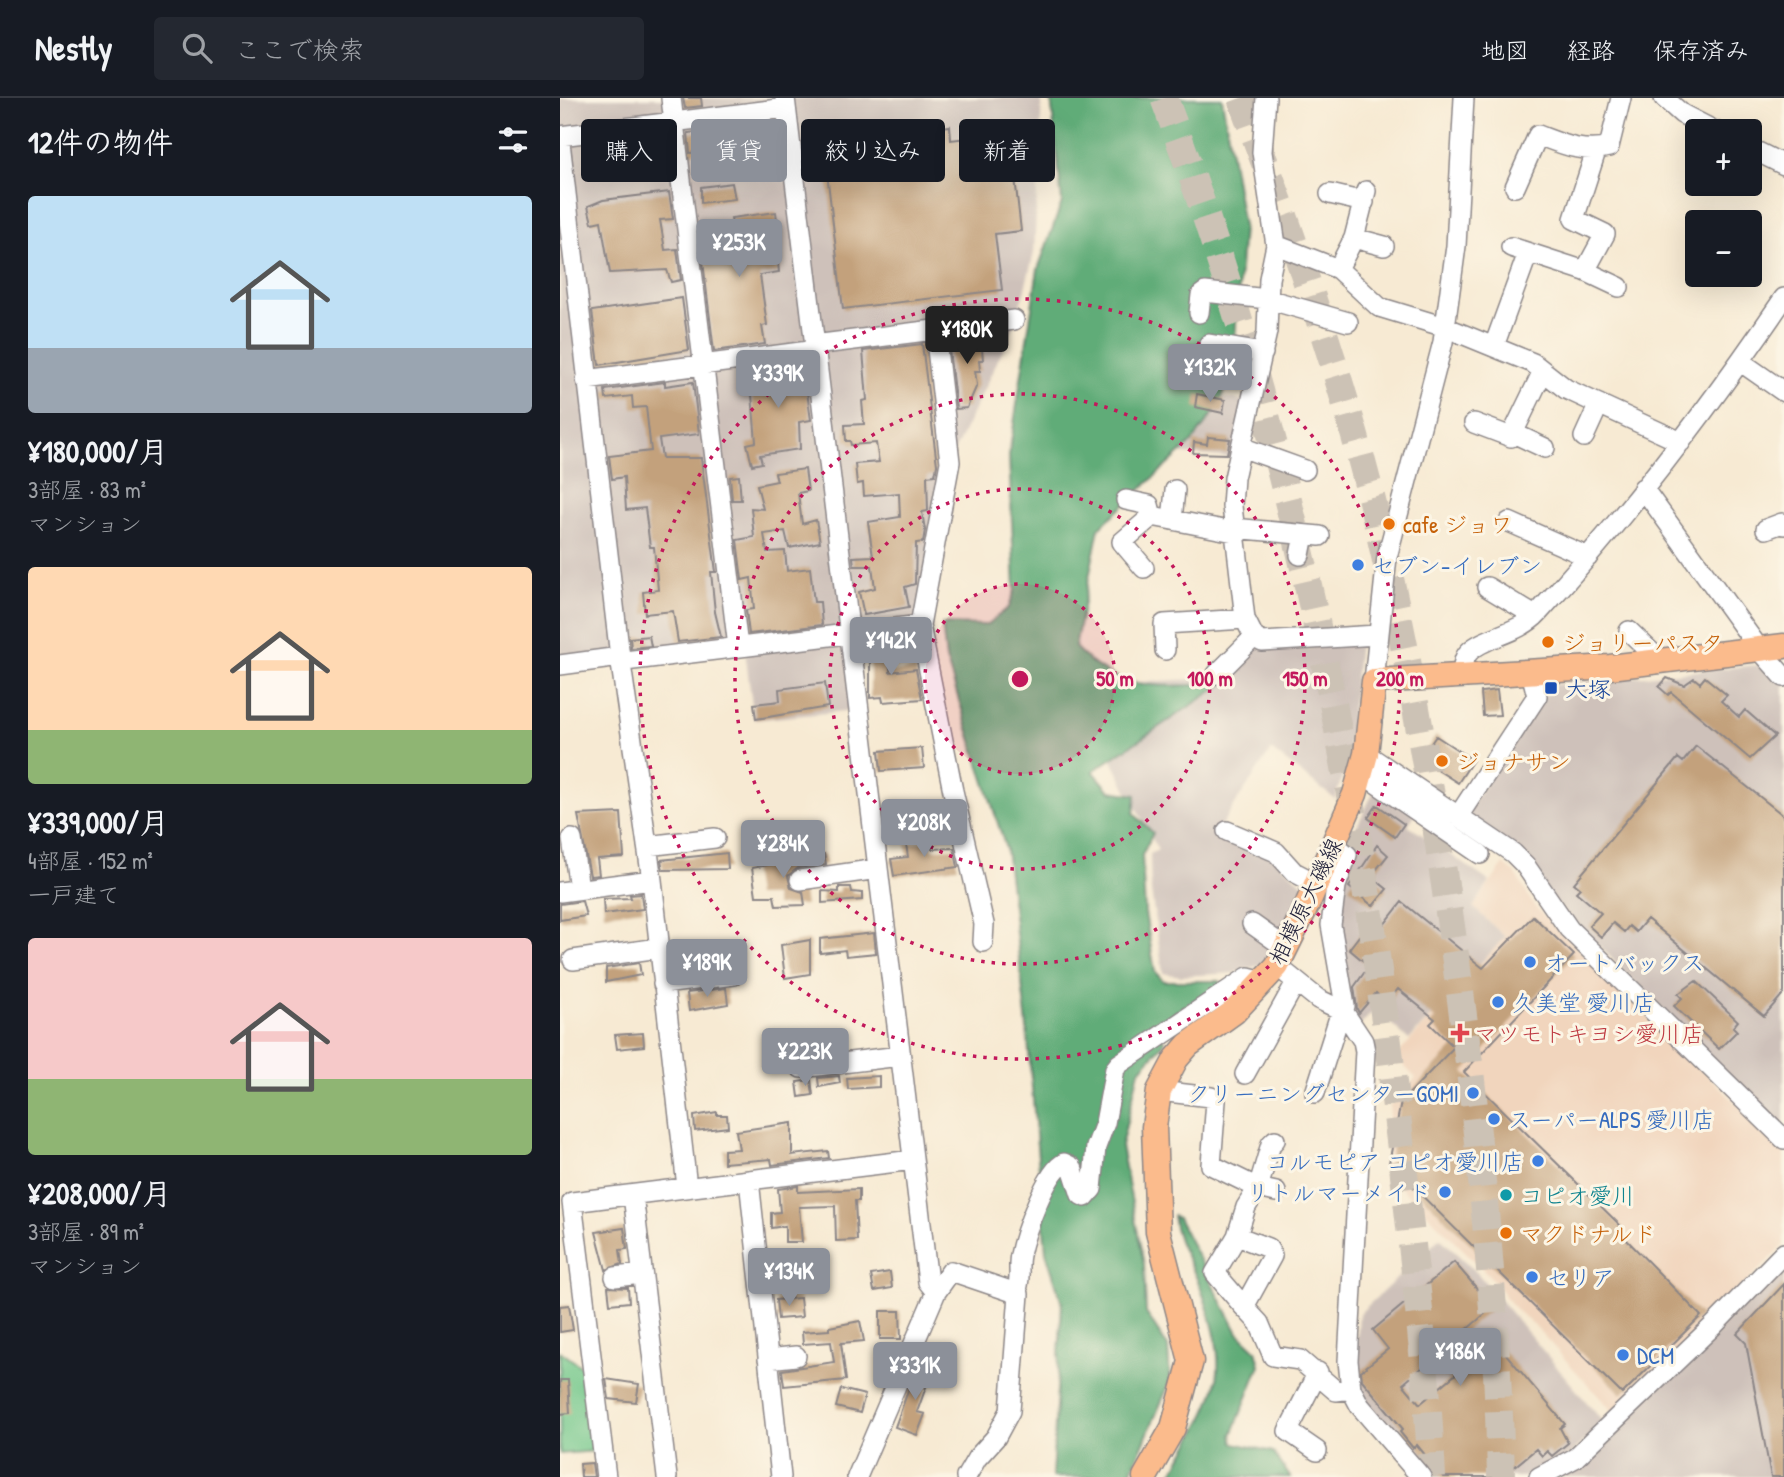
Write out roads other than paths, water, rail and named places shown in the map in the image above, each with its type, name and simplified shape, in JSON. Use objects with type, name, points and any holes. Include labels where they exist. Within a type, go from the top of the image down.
[{"type":"main road","points":[[1374,681],[1531,673],[1772,648]]},
{"type":"main road","name":"相模原大磯線","points":[[1146,1477],[1173,1427],[1191,1361],[1167,1277],[1158,1233],[1154,1127],[1159,1091],[1176,1059],[1188,1045],[1234,1013],[1276,965],[1317,884],[1363,763],[1374,681]]},
{"type":"street","points":[[671,98],[674,119]]},
{"type":"street","points":[[1374,681],[1377,635],[1388,557],[1445,327],[1457,234],[1464,98]]},
{"type":"street","points":[[1515,187],[1537,137],[1575,149],[1596,150],[1609,147],[1619,123],[1621,98]]},
{"type":"street","points":[[1664,98],[1692,119]]},
{"type":"street","points":[[677,122],[785,103],[928,1282],[936,1292]]},
{"type":"street","points":[[1267,109],[1258,155],[1276,245],[1263,353],[1234,478],[1234,530],[1245,619],[1254,637],[1262,642],[1377,635]]},
{"type":"street","points":[[560,136],[581,133]]},
{"type":"street","points":[[677,139],[738,647]]},
{"type":"street","points":[[560,142],[569,315],[586,380],[620,657],[652,880],[687,1188]]},
{"type":"street","points":[[1585,271],[1605,234],[1574,219],[1596,150]]},
{"type":"street","points":[[1762,154],[1784,165]]},
{"type":"street","points":[[1330,194],[1365,197],[1354,238],[1338,269]]},
{"type":"street","points":[[1354,238],[1384,246]]},
{"type":"street","points":[[1276,245],[1338,269],[1379,307],[1445,327],[1494,346],[1532,363],[1566,389],[1681,442]]},
{"type":"street","points":[[1494,346],[1519,250],[1585,271],[1619,288]]},
{"type":"street","points":[[1199,313],[1201,295],[1205,292],[1268,299],[1348,322]]},
{"type":"street","points":[[1463,678],[1464,660],[1470,650],[1514,631],[1535,616],[1588,557],[1681,442],[1741,362],[1784,298]]},
{"type":"street","points":[[586,380],[809,352],[814,345],[1014,320]]},
{"type":"street","points":[[935,331],[950,462],[920,625],[953,791],[984,924],[983,942]]},
{"type":"street","points":[[1209,344],[1263,353]]},
{"type":"street","points":[[1741,362],[1784,392]]},
{"type":"street","points":[[1509,441],[1543,371]]},
{"type":"street","points":[[1584,437],[1599,404]]},
{"type":"street","points":[[1474,424],[1509,441],[1545,448]]},
{"type":"street","points":[[1241,447],[1305,470]]},
{"type":"street","points":[[1643,488],[1772,648],[1784,677]]},
{"type":"street","points":[[1172,520],[1175,490]]},
{"type":"street","points":[[1126,500],[1149,505],[1152,516]]},
{"type":"street","points":[[1143,568],[1119,539],[1152,516],[1234,530],[1312,535],[1300,555]]},
{"type":"street","points":[[1509,522],[1588,557]]},
{"type":"street","points":[[1487,587],[1535,616]]},
{"type":"street","points":[[1165,650],[1163,619],[1245,619]]},
{"type":"street","points":[[560,665],[620,657],[625,661],[920,625]]},
{"type":"street","points":[[1629,631],[1650,651],[1651,662]]},
{"type":"street","points":[[1217,674],[1254,637]]},
{"type":"street","points":[[1459,815],[1537,696],[1531,673]]},
{"type":"street","points":[[1363,763],[1459,815],[1525,865],[1569,929],[1784,1139]]},
{"type":"street","points":[[1363,763],[1480,854]]},
{"type":"street","points":[[1227,831],[1276,852],[1294,872],[1317,884]]},
{"type":"street","points":[[647,846],[715,838]]},
{"type":"street","points":[[572,839],[570,890],[652,880]]},
{"type":"street","points":[[1315,1093],[1345,1006],[1331,925],[1336,886],[1347,855],[1334,844]]},
{"type":"street","points":[[808,882],[878,869]]},
{"type":"street","points":[[1252,924],[1276,965],[1318,999],[1342,1011],[1363,1041],[1365,1051],[1349,1361],[1351,1389],[1366,1414],[1421,1477]]},
{"type":"street","points":[[584,961],[659,948]]},
{"type":"street","points":[[1016,1292],[1020,1282],[1020,1256],[1035,1210],[1055,1169],[1064,1163],[1072,1167],[1079,1191],[1085,1197],[1092,1189],[1096,1147],[1105,1123],[1115,1069],[1248,977],[1276,965]]},
{"type":"street","points":[[663,984],[734,975]]},
{"type":"street","points":[[1245,1074],[1260,1057],[1296,982]]},
{"type":"street","points":[[801,1068],[847,1067],[900,1056]]},
{"type":"street","points":[[1159,1091],[1212,1097],[1216,1101],[1208,1141],[1212,1165],[1267,1190]]},
{"type":"street","points":[[1275,1140],[1271,1144],[1267,1190],[1246,1207],[1237,1236],[1214,1273],[1259,1323],[1273,1356],[1300,1360],[1318,1372],[1336,1391],[1351,1389]]},
{"type":"street","points":[[606,1477],[566,1203],[913,1160]]},
{"type":"street","points":[[749,1180],[756,1294],[768,1359],[781,1477]]},
{"type":"street","points":[[633,1195],[667,1477]]},
{"type":"street","points":[[1237,1236],[1268,1248],[1272,1256],[1244,1307]]},
{"type":"street","points":[[1539,1477],[1574,1458],[1714,1325],[1784,1253]]},
{"type":"street","points":[[857,1477],[891,1382],[936,1292],[951,1271],[1019,1294],[1010,1411],[996,1437],[976,1458],[966,1477]]},
{"type":"street","points":[[615,1277],[642,1274]]},
{"type":"street","points":[[768,1359],[796,1356]]},
{"type":"street","points":[[1317,1451],[1283,1428],[1318,1372]]},
{"type":"tunnel","points":[[1164,98],[1208,223],[1247,349],[1282,476],[1339,733],[1362,863],[1398,1124],[1422,1345],[1432,1477]]},
{"type":"tunnel","points":[[1241,98],[1296,250],[1361,457],[1387,565],[1421,734],[1456,962],[1486,1219],[1496,1348],[1501,1477]]},
{"type":"place","name":"cafe ジョワ","points":[[1389,524]]},
{"type":"place","name":"セブン-イレブン","points":[[1358,565]]},
{"type":"place","name":"ジョリーパスタ","points":[[1548,642]]},
{"type":"place","name":"大塚","points":[[1551,688]]},
{"type":"place","name":"ジョナサン","points":[[1442,761]]},
{"type":"place","name":"オートバックス","points":[[1530,962]]},
{"type":"place","name":"久美堂 愛川店","points":[[1498,1002]]},
{"type":"place","name":"マツモトキヨシ愛川店","points":[[1460,1033]]},
{"type":"place","name":"クリーニングセンターGOMI","points":[[1473,1093]]},
{"type":"place","name":"スーパーALPS 愛川店","points":[[1494,1119]]},
{"type":"place","name":"コルモピア コピオ愛川店","points":[[1538,1161]]},
{"type":"place","name":"リトルマーメイド","points":[[1445,1192]]},
{"type":"place","name":"コピオ愛川","points":[[1506,1195]]},
{"type":"place","name":"マクドナルド","points":[[1506,1233]]},
{"type":"place","name":"セリア","points":[[1532,1277]]},
{"type":"place","name":"DCM","points":[[1623,1355]]}]
